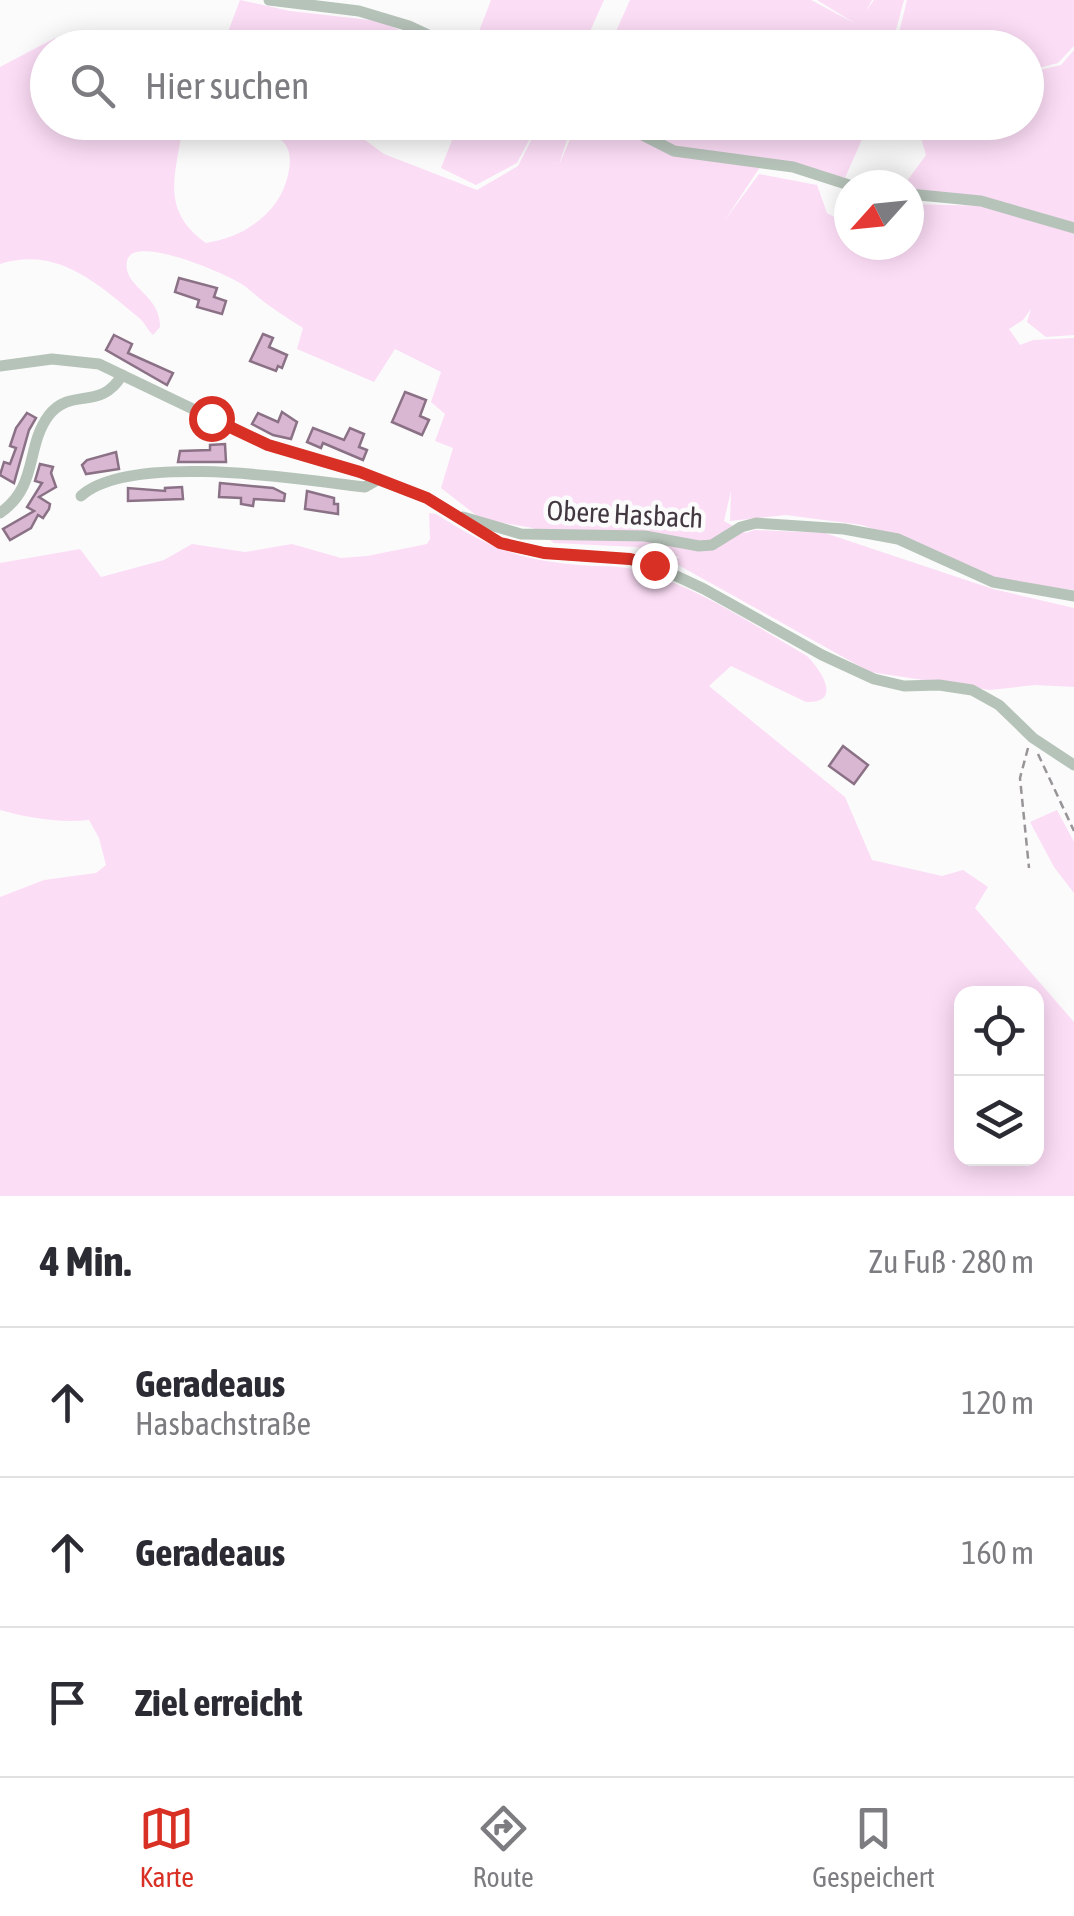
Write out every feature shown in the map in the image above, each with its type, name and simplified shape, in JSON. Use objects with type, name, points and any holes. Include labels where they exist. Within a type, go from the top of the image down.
[{"type":"street","points":[[269,0],[359,11],[418,30]]},
{"type":"street","points":[[654,140],[674,150],[793,167],[834,180]]},
{"type":"street","points":[[924,195],[981,201],[1074,228]]},
{"type":"street","points":[[0,366],[26,360],[71,358],[99,364],[268,445],[402,487],[459,516],[488,537],[520,549],[630,559],[654,565],[874,679],[904,686],[940,685],[972,690],[998,705],[1033,738],[1074,765]]},
{"type":"street","points":[[0,513],[20,494],[41,431],[52,412],[67,402],[106,395],[122,375]]},
{"type":"street","points":[[81,496],[105,480],[162,474],[246,474],[356,486],[372,484],[378,478]]},
{"type":"street","name":"Obere Hasbach","points":[[459,516],[521,534],[645,536],[699,546],[712,544],[756,523],[844,528],[898,539],[993,582],[1074,596]]},
{"type":"path","points":[[1033,738],[1074,830]]},
{"type":"path","points":[[1028,868],[1020,778],[1033,738]]},
{"type":"shaded area","points":[[240,0],[290,11],[379,21],[400,30],[229,30]]},
{"type":"shaded area","points":[[491,0],[604,0],[591,30],[480,30]]},
{"type":"shaded area","points":[[630,0],[811,0],[856,24],[817,0],[872,0],[866,11],[874,0],[904,0],[896,30],[617,30]]},
{"type":"shaded area","points":[[907,0],[1074,0],[1074,46],[1058,63],[1044,67],[1044,30],[900,30]]},
{"type":"shaded area","points":[[1074,50],[1074,335],[1046,337],[1027,322],[1031,309],[1009,329],[1020,345],[1033,340],[1074,338],[1074,590],[996,581],[916,544],[862,525],[786,515],[730,521],[731,491],[724,521],[746,533],[825,533],[993,589],[1074,608],[1074,687],[1035,685],[990,690],[870,672],[671,561],[680,557],[636,547],[554,543],[533,528],[481,519],[441,488],[453,448],[435,441],[445,414],[431,402],[441,372],[395,349],[374,382],[297,349],[303,328],[246,287],[204,266],[146,251],[133,253],[127,261],[130,278],[159,316],[160,327],[153,335],[123,304],[75,271],[40,260],[0,264],[0,67],[30,51],[30,140],[181,140],[175,175],[176,204],[191,230],[206,243],[246,229],[277,201],[290,163],[281,140],[365,140],[384,154],[477,190],[518,166],[531,140],[567,140],[559,165],[570,140],[862,140],[849,170],[834,170],[834,176],[764,161],[725,220],[759,174],[817,185],[827,213],[834,217],[834,260],[924,260],[924,204],[990,206],[924,192],[924,170],[915,170],[926,155],[922,140],[1044,140],[1044,69],[1061,65]]},
{"type":"shaded area","points":[[452,140],[529,140],[517,163],[476,185],[441,168]]},
{"type":"shaded area","points":[[429,513],[520,555],[557,563],[626,568],[656,576],[723,606],[807,656],[826,684],[824,697],[817,701],[806,702],[731,666],[709,686],[845,797],[872,860],[942,876],[963,870],[988,887],[975,908],[1043,986],[954,986],[954,1166],[1044,1166],[1044,987],[1074,1022],[1074,1196],[0,1196],[0,897],[44,880],[96,873],[106,865],[89,820],[44,819],[0,810],[0,563],[80,549],[101,577],[164,560],[192,544],[245,552],[292,544],[341,558],[427,544]]},
{"type":"shaded area","points":[[1057,810],[1074,842],[1074,893],[1054,867],[1030,822]]},
{"type":"building","points":[[179,278],[217,288],[214,297],[226,301],[222,314],[197,307],[199,300],[175,292]]},
{"type":"building","points":[[263,334],[273,338],[269,347],[287,355],[282,368],[278,366],[276,371],[250,361]]},
{"type":"building","points":[[114,335],[132,344],[128,353],[173,373],[167,385],[106,350]]},
{"type":"building","points":[[405,392],[426,400],[420,416],[429,420],[422,435],[392,422]]},
{"type":"building","points":[[282,412],[297,422],[291,439],[252,424],[258,413],[278,422]]},
{"type":"building","points":[[27,413],[36,418],[14,483],[0,475],[4,462],[10,464],[16,448],[10,446],[16,428]]},
{"type":"building","points":[[313,428],[344,440],[350,428],[364,434],[359,447],[367,450],[363,460],[323,443],[321,448],[307,442]]},
{"type":"building","points":[[225,444],[226,462],[178,462],[180,451],[210,450],[210,445]]},
{"type":"building","points":[[116,452],[119,469],[86,474],[82,465],[87,460]]},
{"type":"building","points":[[40,464],[53,467],[56,487],[39,497],[50,504],[49,509],[43,518],[38,515],[31,528],[10,540],[3,529],[34,511],[27,507],[42,483],[35,481]]},
{"type":"building","points":[[220,483],[273,488],[285,494],[284,501],[254,499],[253,506],[241,504],[241,498],[219,497]]},
{"type":"building","points":[[182,487],[183,499],[128,501],[128,488],[165,491]]},
{"type":"building","points":[[307,491],[334,498],[338,514],[305,509]]},
{"type":"building","points":[[843,746],[868,765],[854,784],[829,766]]},
{"type":"route","points":[[211,418],[268,445],[402,487],[459,516],[500,543],[544,553],[630,559],[654,565]]}]
